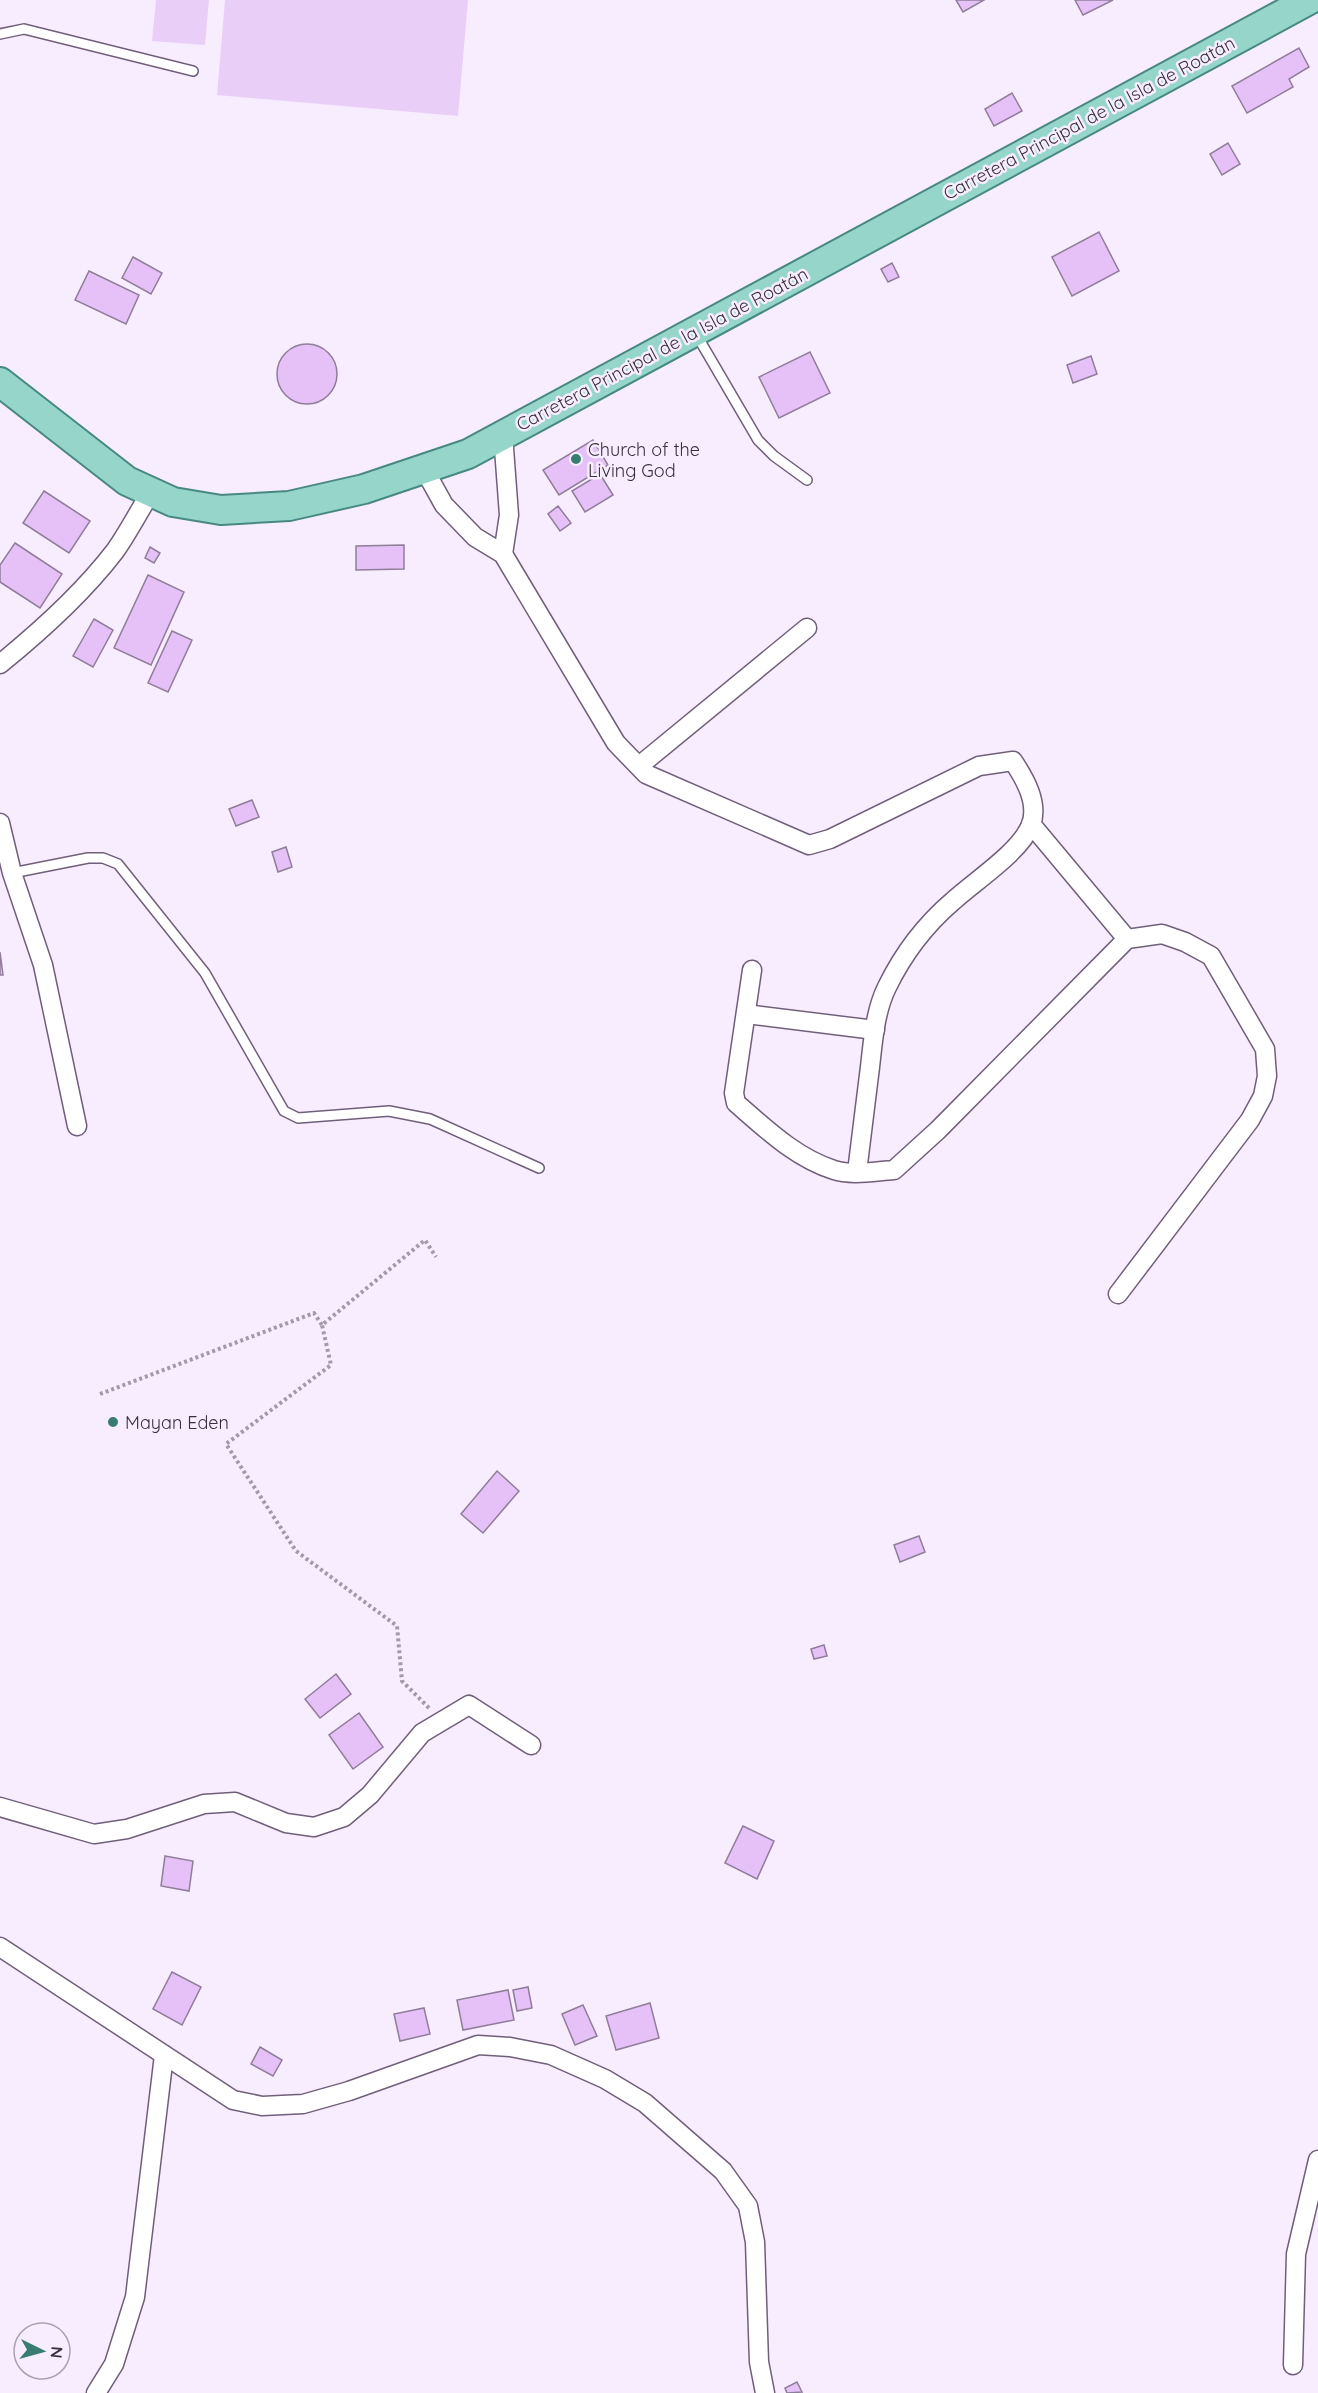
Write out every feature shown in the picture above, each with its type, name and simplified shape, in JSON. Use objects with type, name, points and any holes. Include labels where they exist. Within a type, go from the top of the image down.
[{"type":"main road","name":"Carretera Principal de la Isla de Roatán","points":[[0,382],[126,481],[173,502],[221,510],[289,506],[364,489],[468,454],[1309,0]]},
{"type":"street","points":[[503,554],[509,515],[504,435]]},
{"type":"street","points":[[424,469],[444,505],[475,537],[503,554],[616,742],[646,774],[808,845],[830,840],[979,766],[1013,761],[1032,796],[1031,824],[1016,846],[951,902],[923,930],[899,964],[885,990],[875,1030],[857,1172]]},
{"type":"street","points":[[0,664],[46,625],[92,579],[117,548],[151,492]]},
{"type":"street","points":[[639,766],[807,628]]},
{"type":"street","points":[[0,823],[12,873],[43,965],[77,1126]]},
{"type":"street","points":[[1031,824],[1127,939]]},
{"type":"street","points":[[752,970],[734,1093],[736,1103],[792,1150],[836,1171],[857,1172],[894,1170],[938,1130],[1127,939],[1162,934],[1185,942],[1211,956],[1265,1049],[1267,1076],[1263,1096],[1250,1120],[1118,1294]]},
{"type":"street","points":[[746,1014],[875,1030]]},
{"type":"street","points":[[0,1807],[94,1834],[128,1829],[204,1804],[235,1802],[286,1823],[314,1827],[344,1817],[370,1794],[422,1733],[469,1705],[531,1745]]},
{"type":"street","points":[[0,1947],[233,2100],[262,2106],[303,2104],[349,2091],[478,2045],[510,2047],[551,2055],[605,2079],[645,2103],[723,2171],[748,2206],[755,2242],[759,2362],[765,2393]]},
{"type":"street","points":[[96,2393],[114,2364],[135,2297],[164,2055]]},
{"type":"street","points":[[1293,2365],[1296,2254],[1318,2160]]},
{"type":"lane","points":[[0,34],[24,29],[193,71]]},
{"type":"lane","points":[[694,332],[758,440],[774,456],[807,480]]},
{"type":"lane","points":[[12,873],[88,858],[102,858],[118,864],[205,973],[284,1111],[298,1118],[389,1111],[430,1119],[539,1168]]},
{"type":"path","points":[[322,1325],[425,1240],[436,1257]]},
{"type":"path","points":[[100,1394],[314,1313],[322,1325],[331,1365],[226,1444],[297,1551],[397,1626],[402,1682],[442,1721]]},
{"type":"shaded area","points":[[156,0],[209,0],[205,45],[152,41]]},
{"type":"shaded area","points":[[225,0],[468,0],[458,116],[217,95]]},
{"type":"building","points":[[956,0],[984,0],[963,12]]},
{"type":"building","points":[[1075,0],[1113,0],[1083,15]]},
{"type":"building","points":[[1299,48],[1309,67],[1289,79],[1293,87],[1247,113],[1232,86]]},
{"type":"building","points":[[1012,93],[1022,111],[994,126],[985,109]]},
{"type":"building","points":[[1228,143],[1240,164],[1222,175],[1210,154]]},
{"type":"building","points":[[1099,232],[1119,271],[1072,296],[1052,257]]},
{"type":"building","points":[[133,257],[162,273],[151,294],[122,278]]},
{"type":"building","points":[[892,263],[899,277],[888,282],[881,269]]},
{"type":"building","points":[[89,271],[139,295],[126,324],[75,300]]},
{"type":"building","points":[[301,344],[313,344],[324,349],[332,357],[337,374],[335,386],[324,399],[313,404],[301,404],[290,399],[282,391],[277,380],[277,368],[282,357],[290,349]]},
{"type":"building","points":[[810,352],[830,393],[779,418],[759,377]]},
{"type":"building","points":[[1091,356],[1097,374],[1073,383],[1067,365]]},
{"type":"building","points":[[593,440],[608,465],[559,495],[543,470]]},
{"type":"building","points":[[600,474],[613,495],[585,512],[572,491]]},
{"type":"building","points":[[44,491],[90,521],[69,553],[23,523]]},
{"type":"building","points":[[558,506],[571,523],[560,531],[548,514]]},
{"type":"building","points":[[15,543],[62,574],[40,608],[0,582],[0,565]]},
{"type":"building","points":[[404,545],[404,569],[356,570],[356,546]]},
{"type":"building","points":[[150,547],[160,553],[154,563],[145,558]]},
{"type":"building","points":[[148,575],[184,592],[151,665],[114,648]]},
{"type":"building","points":[[94,619],[113,630],[93,667],[73,656]]},
{"type":"building","points":[[172,631],[192,640],[168,692],[148,683]]},
{"type":"building","points":[[252,800],[259,817],[236,826],[229,809]]},
{"type":"building","points":[[286,847],[292,867],[278,872],[272,852]]},
{"type":"building","points":[[0,952],[3,975],[0,975]]},
{"type":"building","points":[[497,1471],[519,1491],[483,1533],[461,1514]]},
{"type":"building","points":[[919,1536],[925,1552],[900,1562],[894,1545]]},
{"type":"building","points":[[824,1645],[827,1656],[814,1659],[811,1649]]},
{"type":"building","points":[[336,1674],[351,1694],[320,1718],[305,1699]]},
{"type":"building","points":[[359,1713],[383,1747],[353,1769],[329,1735]]},
{"type":"building","points":[[743,1826],[774,1841],[757,1879],[725,1863]]},
{"type":"building","points":[[165,1856],[193,1861],[189,1891],[161,1886]]},
{"type":"building","points":[[172,1972],[201,1987],[182,2025],[153,2009]]},
{"type":"building","points":[[528,1987],[532,2008],[517,2011],[513,1990]]},
{"type":"building","points":[[508,1990],[514,2020],[463,2030],[457,2000]]},
{"type":"building","points":[[650,2003],[659,2038],[616,2050],[606,2016]]},
{"type":"building","points":[[583,2005],[597,2036],[575,2045],[562,2014]]},
{"type":"building","points":[[424,2008],[430,2034],[400,2041],[394,2014]]},
{"type":"building","points":[[260,2047],[282,2060],[273,2076],[251,2064]]},
{"type":"building","points":[[797,2382],[802,2392],[787,2393],[785,2388]]},
{"type":"place","name":"Church of the Living God","points":[[576,459]]},
{"type":"place","name":"Mayan Eden","points":[[113,1422]]}]
